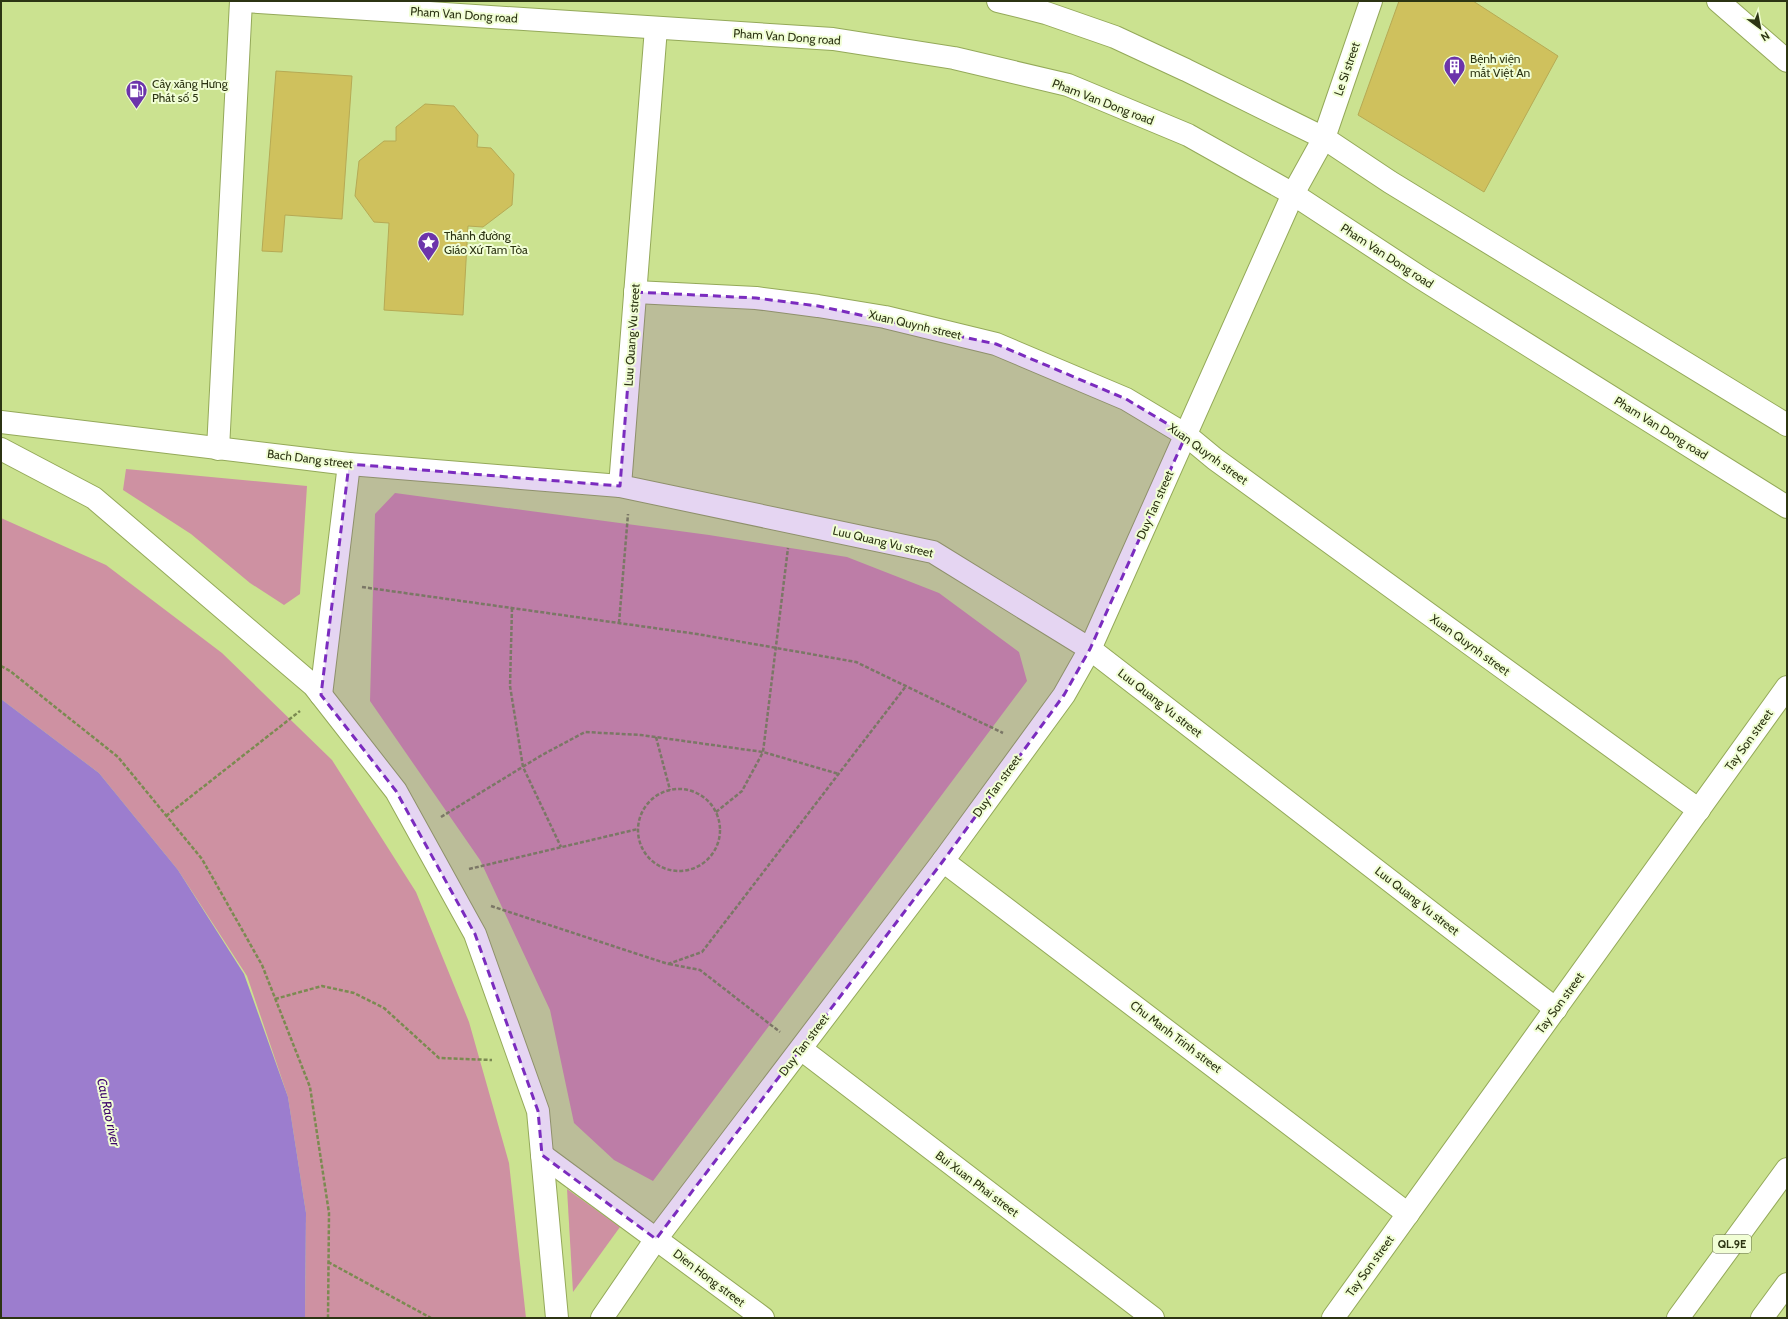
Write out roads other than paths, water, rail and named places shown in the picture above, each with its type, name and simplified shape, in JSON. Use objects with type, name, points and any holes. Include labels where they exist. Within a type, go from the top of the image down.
[{"type":"street","points":[[218,448],[241,1]]},
{"type":"street","name":"Pham Van Dong road","points":[[244,1],[833,39],[954,58],[1068,85],[1188,135],[1292,194],[1428,282],[1787,507]]},
{"type":"street","points":[[998,1],[1046,13],[1115,37],[1324,138],[1396,186],[1787,425]]},
{"type":"street","name":"Le Si street","points":[[1292,194],[1324,138],[1371,1]]},
{"type":"street","points":[[1718,1],[1787,61]]},
{"type":"street","name":"Luu Quang Vu street","points":[[656,28],[635,292],[625,487],[933,552],[1090,649],[1556,1009]]},
{"type":"street","name":"Duy Tan street","points":[[602,1318],[656,1239],[943,861],[1064,695],[1090,649],[1292,194]]},
{"type":"street","name":"Xuan Quynh street","points":[[635,292],[756,298],[885,317],[996,344],[1126,399],[1186,435],[1215,460],[1699,810]]},
{"type":"street","name":"Bach Dang street","points":[[1,422],[348,464],[625,487]]},
{"type":"street","points":[[1,448],[94,498],[314,686],[396,791],[475,934],[538,1111],[557,1318]]},
{"type":"street","points":[[321,695],[348,464]]},
{"type":"street","name":"Tay Son street","points":[[1333,1318],[1787,687]]},
{"type":"street","name":"Chu Manh Trinh street","points":[[943,861],[1408,1214]]},
{"type":"street","name":"Bui Xuan Phai street","points":[[801,1049],[1153,1318]]},
{"type":"street","name":"Dien Hong street","points":[[542,1155],[763,1318]]},
{"type":"street","name":"QL.9E","points":[[1678,1318],[1787,1169]]},
{"type":"street","points":[[1762,1318],[1787,1284]]},
{"type":"water","name":"Cau Rao river","points":[[1,699],[99,773],[178,870],[244,974],[288,1097],[306,1213],[305,1318],[1,1318]]},
{"type":"place","name":"Bệnh viện mắt Việt An","points":[[1455,86]]},
{"type":"place","name":"Cây xăng Hưng Phát số 5","points":[[136,110]]},
{"type":"place","name":"Thánh đường Giáo Xứ Tam Tòa","points":[[429,262]]}]
